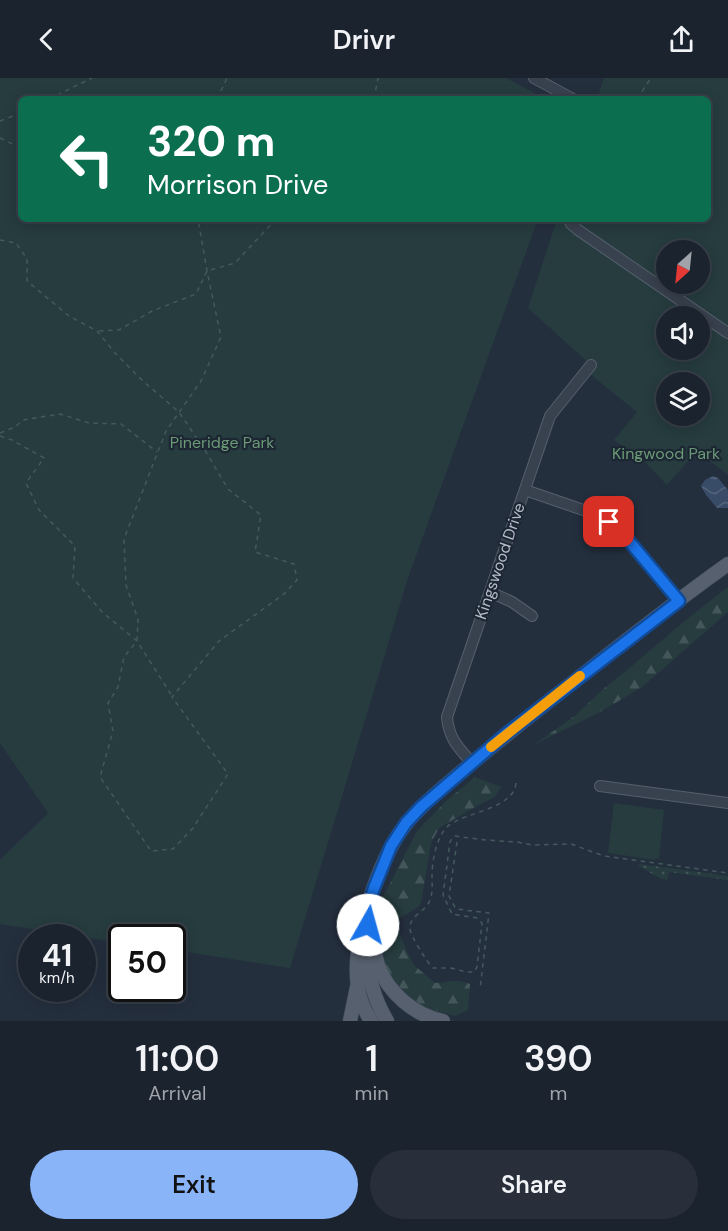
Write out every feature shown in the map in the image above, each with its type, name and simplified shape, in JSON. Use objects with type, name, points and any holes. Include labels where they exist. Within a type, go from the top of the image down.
[{"type":"main road","points":[[351,1021],[357,985],[360,940],[368,908],[391,846],[406,823],[421,807],[506,734],[728,564]]},
{"type":"main road","points":[[368,908],[370,981],[376,1000],[387,1021]]},
{"type":"main road","points":[[368,908],[376,958],[387,983],[412,1008],[425,1016],[443,1021]]},
{"type":"main road","points":[[357,985],[361,1001],[371,1021]]},
{"type":"street","points":[[534,78],[567,96]]},
{"type":"street","points":[[570,222],[578,230],[728,333]]},
{"type":"street","name":"Kingswood Drive","points":[[472,763],[453,741],[447,717],[550,416],[591,365]]},
{"type":"street","points":[[525,490],[592,513],[609,522],[629,541],[679,601]]},
{"type":"street","points":[[490,592],[512,602],[532,616]]},
{"type":"street","points":[[600,786],[728,803]]},
{"type":"path","points":[[55,96],[92,78]]},
{"type":"path","points":[[218,96],[227,78]]},
{"type":"path","points":[[375,96],[378,78]]},
{"type":"path","points":[[639,96],[651,78]]},
{"type":"path","points":[[0,121],[18,113]]},
{"type":"path","points":[[0,138],[18,147]]},
{"type":"path","points":[[0,435],[44,458],[26,483],[39,510],[75,546],[73,578],[102,612],[137,641],[172,697],[228,774],[193,828],[174,849],[151,851],[100,777],[113,731],[108,703],[118,687],[124,657],[137,641],[138,619],[126,585],[124,539],[166,431],[201,381],[221,337],[199,222]]},
{"type":"path","points":[[97,331],[118,330],[152,311],[196,294],[207,271],[235,263],[273,222]]},
{"type":"path","points":[[0,240],[16,243],[27,259],[27,281],[69,316],[97,331],[144,382],[179,412],[228,489],[261,515],[255,552],[294,564],[297,580],[284,594],[219,641],[172,697]]},
{"type":"path","points":[[0,435],[23,420],[60,414],[89,423],[121,424],[158,453]]},
{"type":"path","points":[[516,783],[514,790],[504,801],[451,824],[440,837],[436,846],[431,899],[423,911],[412,920],[410,927],[412,937],[433,968],[451,968],[470,973],[474,972],[477,967],[482,923],[477,918],[452,914],[443,895],[450,842],[455,836],[532,845],[571,844],[604,856],[728,873]]},
{"type":"path","points":[[457,842],[449,896],[456,909],[489,913],[480,989]]},
{"type":"green space","name":"Pineridge Park","points":[[0,78],[506,78],[540,96],[18,96],[18,222],[537,222],[408,578],[290,968],[186,952],[186,924],[108,924],[108,941],[96,939],[96,924],[18,924],[18,927],[0,924],[0,860],[48,813],[0,743]]},
{"type":"green space","name":"Kingwood Park","points":[[604,78],[728,78],[728,475],[697,451],[667,485],[645,462],[614,440],[637,412],[586,371],[591,365],[528,308],[556,222],[711,222],[711,96],[598,96]]},
{"type":"green space","points":[[728,587],[728,612],[642,687],[600,712],[535,744],[576,715],[602,690]]},
{"type":"green space","points":[[475,777],[501,787],[495,797],[439,828],[431,843],[421,903],[400,918],[398,930],[414,965],[435,983],[456,981],[470,984],[468,1010],[455,1016],[426,1008],[395,987],[380,960],[383,897],[417,831],[446,801]]},
{"type":"green space","points":[[614,803],[664,810],[659,859],[608,853]]},
{"type":"green space","points":[[639,864],[728,876],[728,880],[669,872],[667,880],[638,866]]},
{"type":"water","points":[[713,476],[718,478],[728,490],[728,508],[717,508],[701,486],[705,480]]},
{"type":"slow traffic","points":[[491,747],[580,676]]},
{"type":"route","points":[[368,925],[368,908],[391,846],[406,823],[421,807],[506,734],[679,601],[629,541],[609,522]]}]
